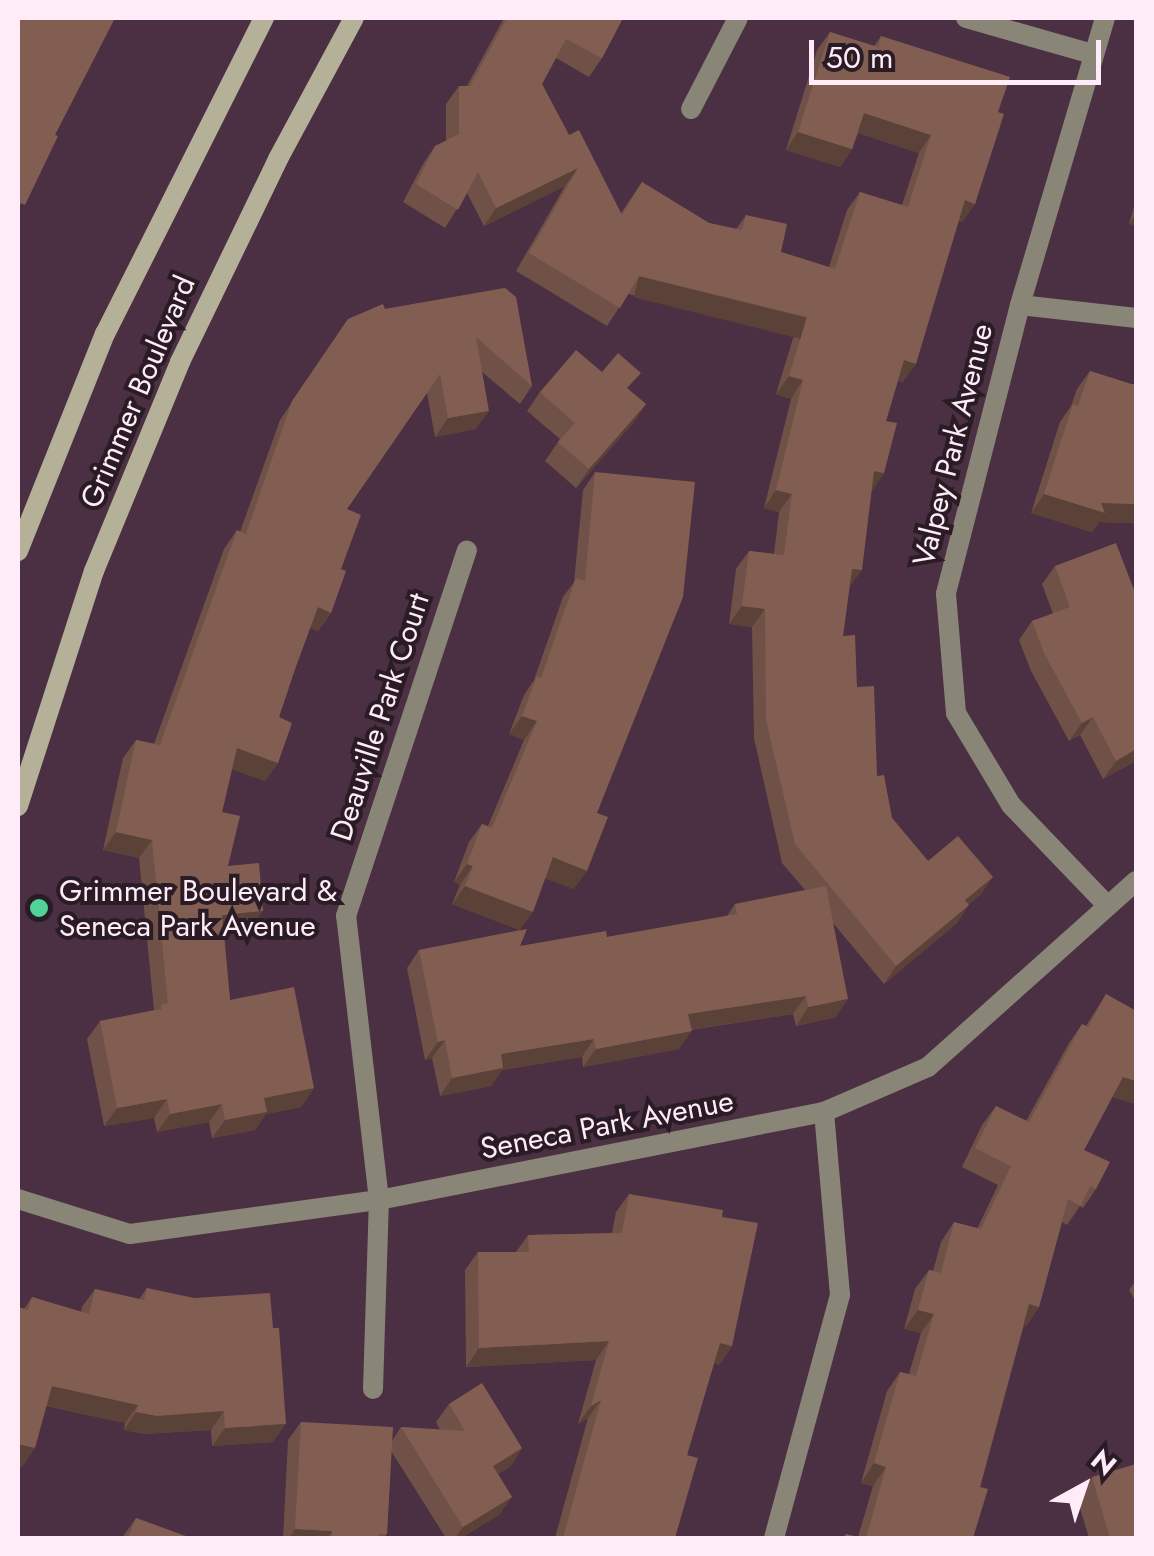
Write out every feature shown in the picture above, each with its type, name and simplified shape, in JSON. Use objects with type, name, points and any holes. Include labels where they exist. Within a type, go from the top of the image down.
[{"type":"main road","name":"Grimmer Boulevard","points":[[18,551],[105,334],[264,18]]},
{"type":"main road","name":"Grimmer Boulevard","points":[[18,806],[94,571],[180,362],[278,158],[354,18]]},
{"type":"street","points":[[691,109],[738,18]]},
{"type":"street","points":[[966,18],[1092,54]]},
{"type":"street","name":"Valpey Park Avenue","points":[[1105,18],[1020,305],[946,594],[956,713],[1012,805],[1106,906]]},
{"type":"street","points":[[1020,305],[1136,318]]},
{"type":"street","name":"Deauville Park Court","points":[[373,1388],[379,1200],[346,916],[466,550]]},
{"type":"street","name":"Seneca Park Avenue","points":[[18,1199],[130,1234],[379,1200],[824,1112],[928,1067],[1136,882]]},
{"type":"street","points":[[774,1538],[840,1295],[824,1112]]},
{"type":"building","points":[[18,18],[115,18],[55,135],[58,136],[25,205],[21,203],[18,211]]},
{"type":"building","points":[[507,18],[623,18],[602,58],[566,39],[542,84],[569,135],[579,130],[622,215],[642,182],[709,223],[742,230],[746,215],[787,224],[781,252],[835,269],[860,192],[908,207],[931,135],[864,113],[852,149],[798,132],[830,32],[878,47],[881,36],[1010,77],[998,112],[1004,114],[975,204],[965,200],[916,364],[904,360],[886,421],[897,423],[884,473],[874,471],[862,570],[852,569],[843,636],[855,635],[857,687],[874,686],[877,776],[884,775],[892,818],[928,861],[958,836],[993,877],[965,900],[969,905],[896,966],[795,844],[766,720],[765,609],[742,606],[749,551],[784,555],[792,494],[776,490],[803,380],[789,376],[807,317],[639,276],[620,308],[529,253],[578,168],[496,208],[478,172],[458,210],[416,184],[435,146],[459,134],[459,86],[470,86]]},
{"type":"building","points":[[505,288],[516,297],[532,386],[476,337],[489,411],[448,418],[440,374],[347,509],[361,515],[341,569],[346,571],[331,613],[318,607],[295,669],[279,717],[292,723],[278,763],[237,748],[222,812],[240,816],[228,866],[259,863],[263,911],[222,915],[230,1000],[294,987],[314,1088],[264,1098],[267,1112],[225,1120],[222,1104],[170,1114],[167,1099],[117,1108],[100,1021],[162,1009],[161,1005],[168,1003],[152,840],[116,832],[136,740],[160,745],[237,530],[246,534],[292,401],[348,319],[383,304],[385,309]]},
{"type":"building","points":[[576,350],[602,372],[618,353],[641,373],[627,388],[646,404],[589,469],[558,442],[575,423],[540,392]]},
{"type":"building","points":[[1090,371],[1136,384],[1136,504],[1101,503],[1105,513],[1044,494],[1073,404],[1078,406]]},
{"type":"building","points":[[595,472],[695,482],[683,597],[597,813],[608,817],[587,871],[553,857],[533,912],[465,886],[473,866],[467,864],[482,824],[492,828],[537,721],[522,716],[537,676],[541,678],[576,578],[585,581]]},
{"type":"building","points":[[1116,543],[1136,595],[1136,749],[1116,761],[1093,717],[1082,723],[1044,653],[1032,621],[1070,607],[1055,566]]},
{"type":"building","points":[[826,886],[848,999],[808,1007],[806,996],[688,1014],[692,1031],[596,1049],[594,1039],[501,1054],[503,1068],[452,1078],[445,1040],[438,1042],[419,950],[527,929],[520,946],[606,931],[607,937],[737,914],[735,904]]},
{"type":"building","points":[[1106,994],[1136,1011],[1136,1081],[1123,1077],[1084,1150],[1110,1162],[1096,1189],[1090,1186],[1081,1206],[1068,1199],[1039,1307],[1029,1304],[980,1487],[988,1489],[973,1538],[866,1538],[886,1467],[874,1463],[900,1372],[916,1376],[934,1314],[918,1310],[929,1270],[941,1273],[954,1222],[981,1229],[1011,1166],[975,1148],[996,1106],[1029,1122],[1082,1024],[1088,1027]]},
{"type":"building","points":[[629,1194],[723,1210],[722,1217],[758,1223],[732,1346],[720,1343],[687,1455],[698,1458],[675,1538],[563,1538],[601,1400],[591,1406],[609,1341],[479,1348],[478,1252],[529,1252],[528,1235],[622,1233]]},
{"type":"building","points":[[147,1288],[194,1298],[270,1293],[273,1328],[279,1328],[286,1424],[225,1428],[224,1411],[157,1416],[136,1412],[138,1405],[52,1386],[35,1448],[18,1444],[18,1307],[28,1310],[32,1297],[89,1314],[95,1289],[144,1300]]},
{"type":"building","points":[[482,1383],[522,1448],[493,1466],[512,1497],[463,1527],[401,1427],[465,1431],[449,1404]]},
{"type":"building","points":[[301,1422],[393,1427],[387,1534],[379,1534],[378,1538],[332,1538],[332,1531],[295,1529]]},
{"type":"building","points":[[1136,1464],[1136,1538],[1110,1538],[1092,1477]]},
{"type":"building","points":[[136,1518],[191,1538],[128,1538]]},
{"type":"place","name":"Grimmer Boulevard & Seneca Park Avenue","points":[[39,908]]}]
